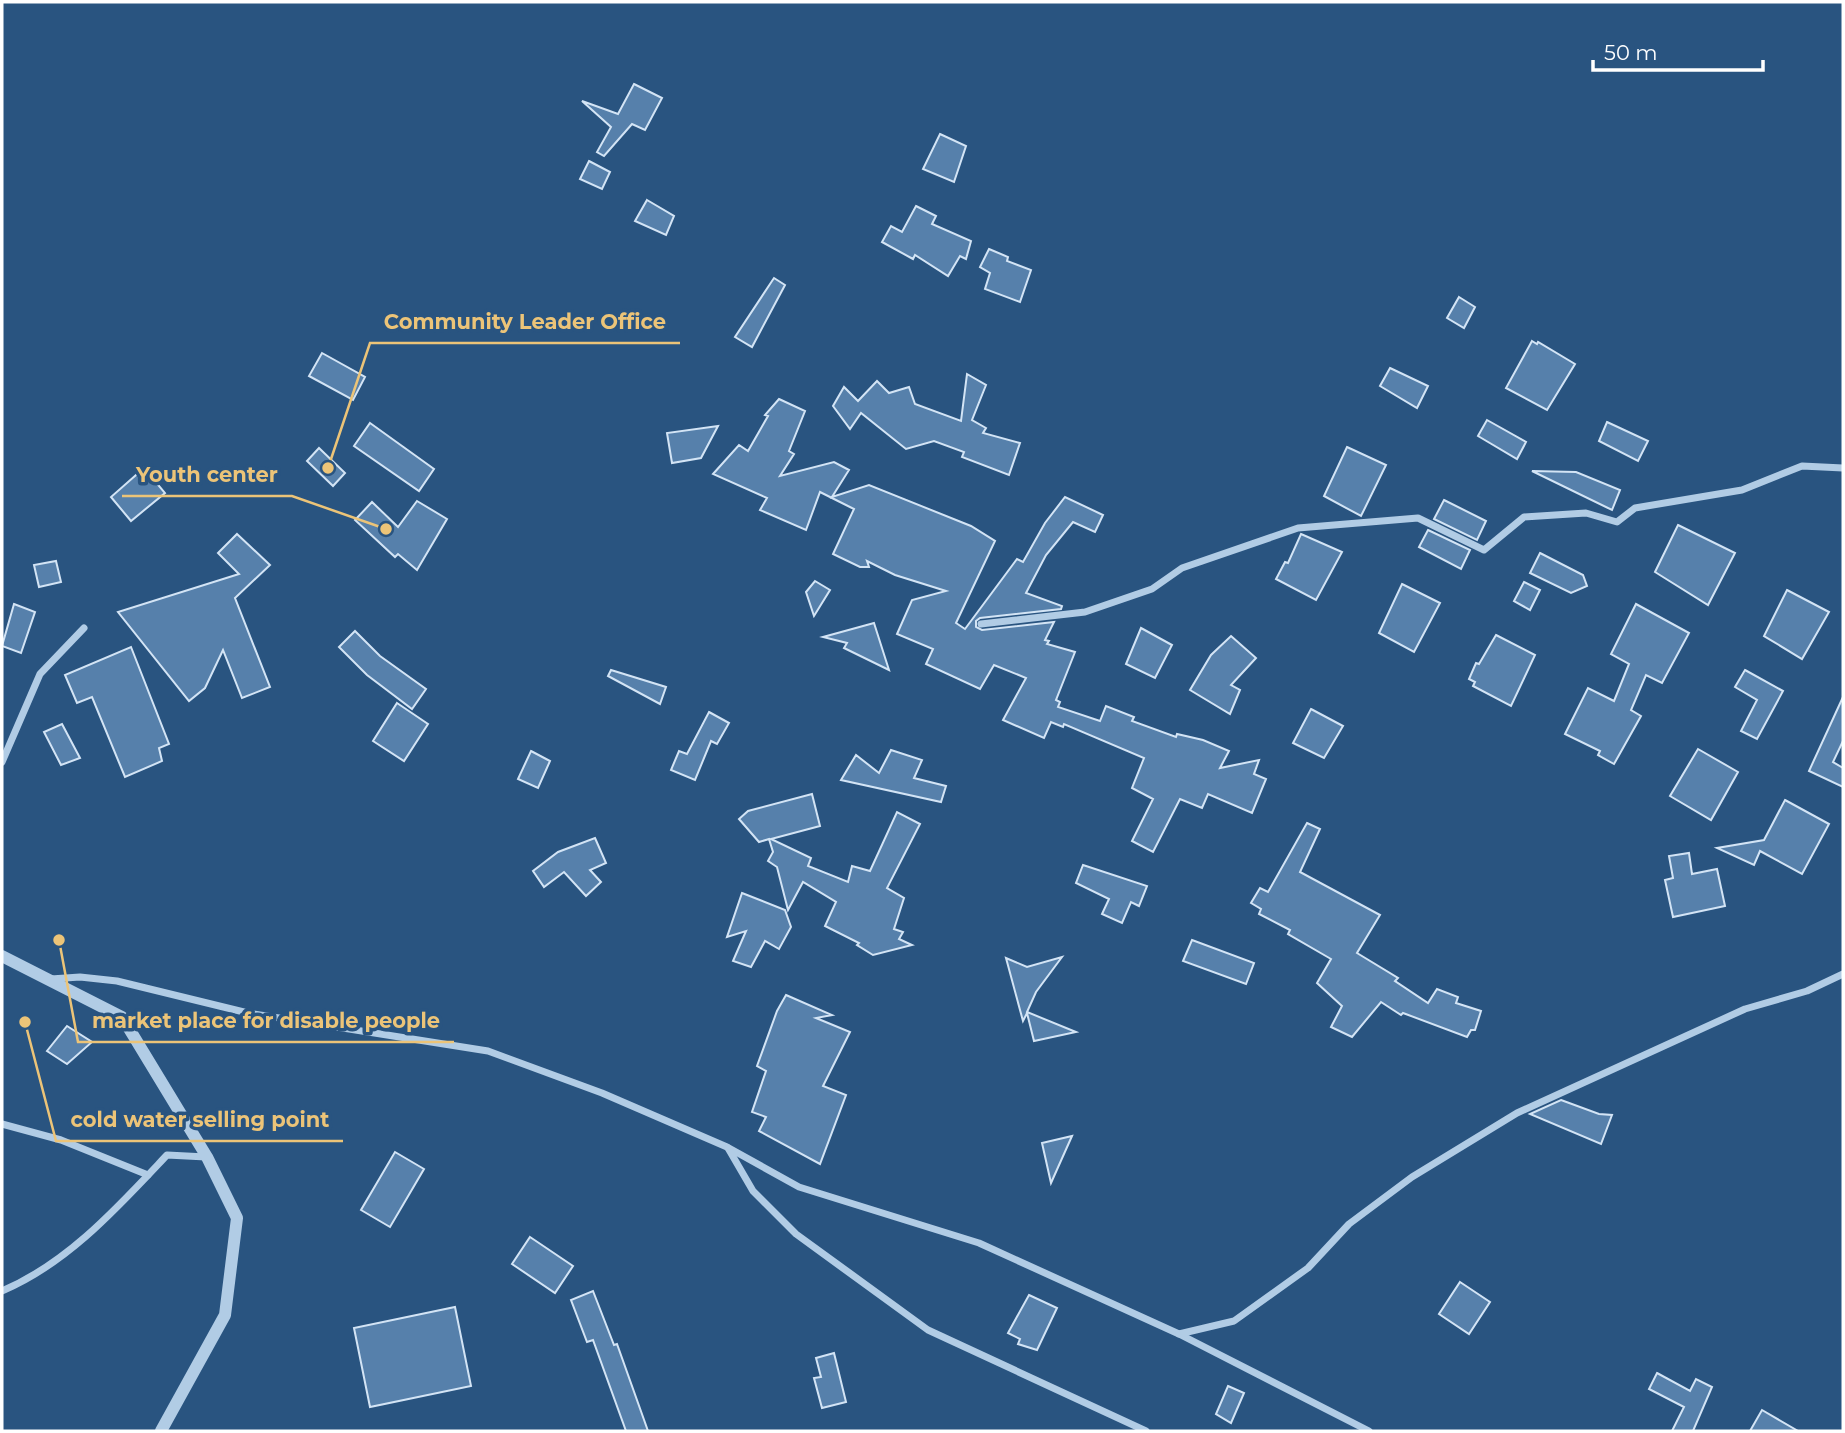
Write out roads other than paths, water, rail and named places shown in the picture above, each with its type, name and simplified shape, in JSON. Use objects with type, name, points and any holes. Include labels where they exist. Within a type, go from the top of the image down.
[{"type":"street","points":[[981,624],[1085,612],[1152,589],[1182,568],[1298,528],[1418,518],[1484,550],[1524,517],[1586,513],[1617,522],[1635,508],[1742,490],[1802,466],[1843,468]]},
{"type":"street","points":[[2,762],[40,674],[84,628]]},
{"type":"street","points":[[2,956],[122,1017],[207,1157],[237,1218],[225,1315],[161,1431]]},
{"type":"street","points":[[1179,1334],[1234,1321],[1308,1268],[1349,1224],[1412,1177],[1517,1113],[1745,1009],[1807,991],[1843,974]]},
{"type":"street","points":[[49,980],[80,977],[117,981],[248,1013],[488,1051],[602,1093],[727,1147],[799,1187],[979,1243],[1179,1334],[1369,1431]]},
{"type":"street","points":[[2,1124],[61,1139],[148,1175]]},
{"type":"street","points":[[727,1147],[753,1191],[796,1234],[928,1330],[1146,1431]]},
{"type":"street","points":[[2,1291],[31,1279],[97,1228],[167,1155],[207,1157]]},
{"type":"place","name":"Community Leader Office","points":[[328,468]]},
{"type":"place","name":"Youth center","points":[[386,529]]},
{"type":"place","name":"market place for disable people","points":[[59,940]]},
{"type":"place","name":"cold water selling point","points":[[25,1022]]}]
